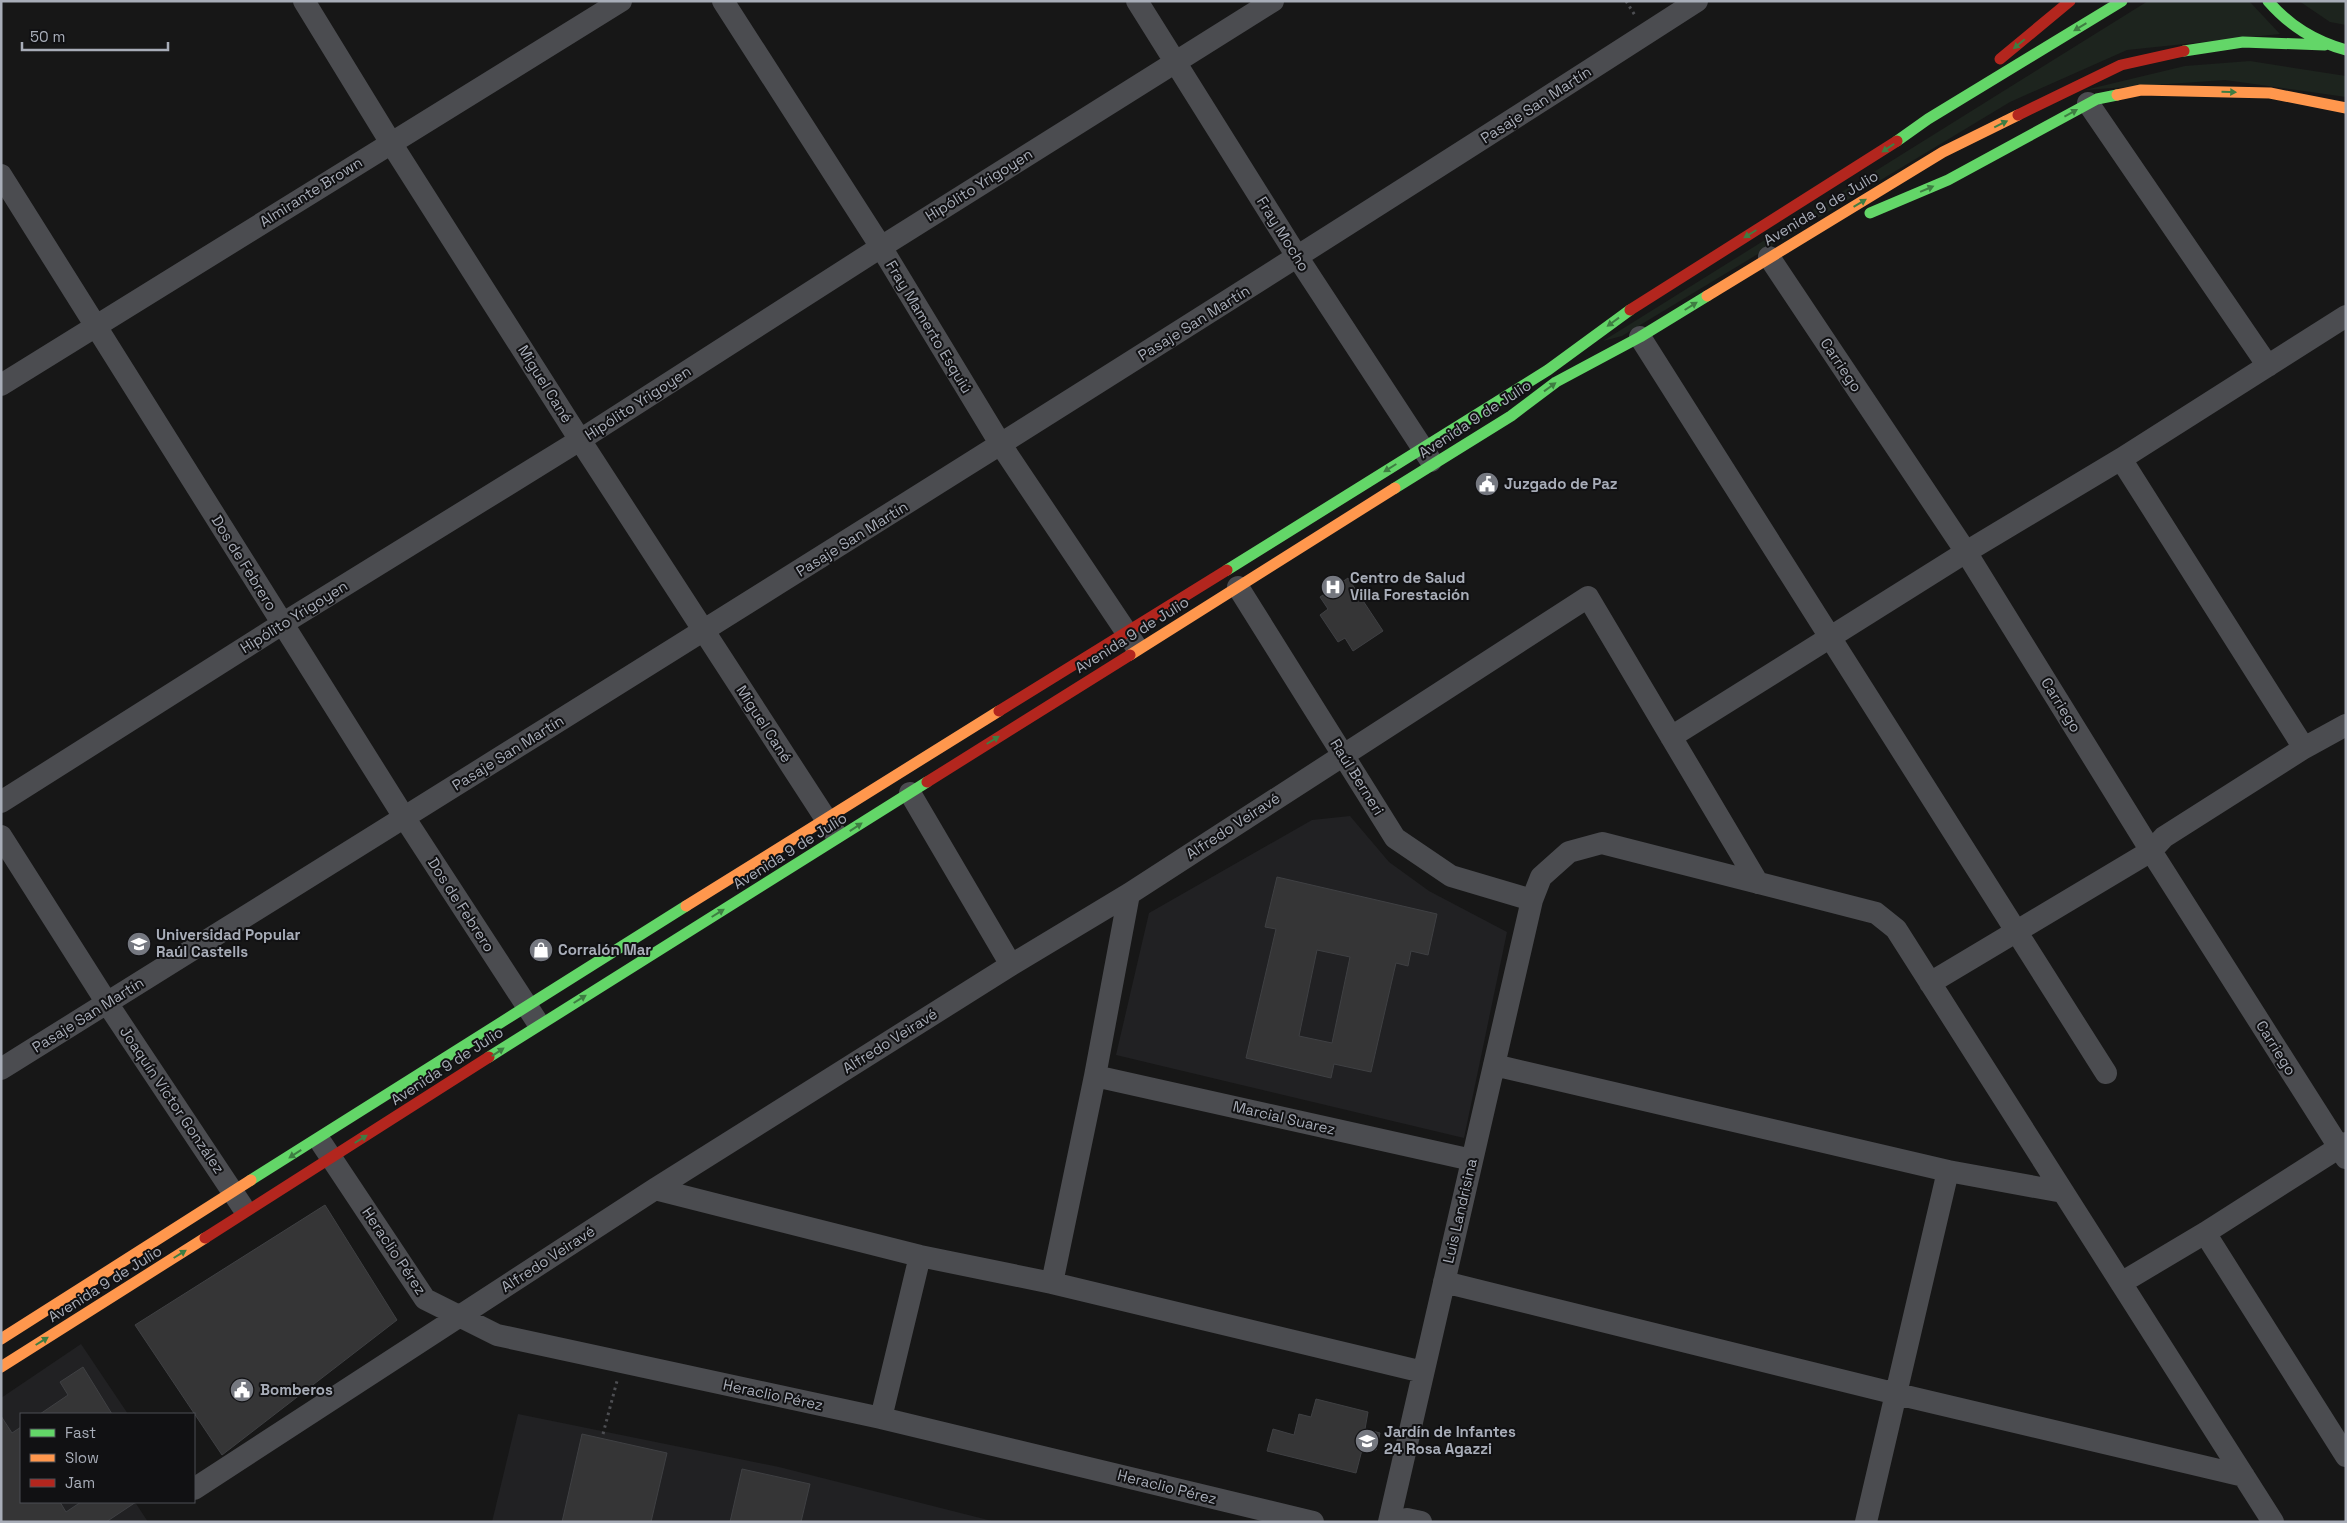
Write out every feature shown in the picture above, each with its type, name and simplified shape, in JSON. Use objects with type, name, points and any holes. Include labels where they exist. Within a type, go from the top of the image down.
[{"type":"main road","points":[[1928,119],[2070,1]]},
{"type":"main road","name":"Avenida 9 de Julio","points":[[1,1339],[528,1006],[832,829],[910,793],[1132,640],[1238,586],[1428,456],[1634,307],[1889,148],[1928,119],[2122,1]]},
{"type":"main road","points":[[2268,1],[2285,21],[2325,45],[2346,50]]},
{"type":"main road","name":"Avenida 9 de Julio","points":[[1,1367],[539,1025],[832,829],[1132,640],[1428,456],[1511,416],[1556,382],[1640,337],[1943,152],[2121,65],[2173,53],[2243,42],[2325,45]]},
{"type":"main road","points":[[1777,253],[1948,180],[2098,99],[2142,90],[2270,93],[2346,108]]},
{"type":"street","name":"Miguel Cané","points":[[304,1],[391,143],[580,440],[832,829]]},
{"type":"street","name":"Almirante Brown","points":[[1,385],[621,1]]},
{"type":"street","name":"Fray Mamerto Esquiú","points":[[724,1],[881,247],[1001,445],[1132,640]]},
{"type":"street","name":"Fray Mocho","points":[[1137,1],[1298,258],[1428,456]]},
{"type":"street","name":"Hipólito Yrigoyen","points":[[1,802],[282,624],[580,440],[881,247],[1273,1]]},
{"type":"street","name":"Pasaje San Martín","points":[[1,1069],[705,631],[1298,258],[1697,1]]},
{"type":"street","points":[[2088,103],[2268,366]]},
{"type":"street","name":"Dos de Febrero","points":[[1,175],[404,817],[539,1025]]},
{"type":"street","name":"Carriego","points":[[1777,253],[1966,552],[2151,851],[2344,1149]]},
{"type":"street","points":[[1758,883],[1671,737],[1832,638],[1966,552],[2122,459],[2346,316]]},
{"type":"street","points":[[1640,337],[2106,1073]]},
{"type":"street","points":[[2122,459],[2304,748]]},
{"type":"street","name":"Raúl Berneri","points":[[1238,586],[1394,838],[1451,876],[1532,900]]},
{"type":"street","name":"Alfredo Veiravé","points":[[195,1489],[654,1189],[1011,965],[1129,894],[1588,596],[1671,737]]},
{"type":"street","points":[[1930,983],[2151,851],[2164,837],[2304,748],[2346,725]]},
{"type":"street","points":[[910,793],[1011,965]]},
{"type":"street","name":"Joaquín Víctor González","points":[[1,836],[107,1003],[246,1212]]},
{"type":"street","name":"Luis Landrisina","points":[[1389,1522],[1532,900],[1541,876],[1569,852],[1602,843],[1876,912],[1896,930],[2273,1522]]},
{"type":"street","points":[[1052,1283],[1095,1076],[1129,894]]},
{"type":"street","points":[[1494,1065],[1948,1171],[2063,1192]]},
{"type":"street","name":"Marcial Suarez","points":[[1095,1076],[1472,1160]]},
{"type":"street","name":"Heraclio Pérez","points":[[319,1139],[425,1299],[497,1335],[881,1418],[1312,1522]]},
{"type":"street","points":[[2121,1283],[2344,1149]]},
{"type":"street","points":[[1866,1522],[1948,1171]]},
{"type":"street","points":[[654,1189],[920,1256],[1052,1283],[1423,1372]]},
{"type":"street","points":[[2205,1233],[2346,1456]]},
{"type":"street","points":[[881,1418],[920,1256]]},
{"type":"street","points":[[1444,1282],[1897,1394],[2244,1476]]},
{"type":"street","points":[[1401,1522],[1407,1519],[1421,1522]]},
{"type":"path","points":[[603,1434],[621,1363]]},
{"type":"shaded area","points":[[2148,1],[2249,1],[2280,34],[2127,50],[2010,102],[1622,336],[1603,341]]},
{"type":"shaded area","points":[[2299,1],[2346,1],[2346,25],[2330,22]]},
{"type":"shaded area","points":[[2250,61],[2346,76],[2346,97],[2225,80],[2085,90],[2185,66]]},
{"type":"shaded area","points":[[1350,816],[1389,862],[1429,891],[1507,932],[1464,1138],[1116,1055],[1149,913],[1312,820]]},
{"type":"shaded area","points":[[81,1344],[127,1413],[20,1413],[20,1503],[136,1503],[148,1522],[1,1522],[1,1398]]},
{"type":"shaded area","points":[[518,1414],[779,1467],[996,1522],[492,1522]]},
{"type":"building","points":[[1348,578],[1383,631],[1353,651],[1345,638],[1338,642],[1320,615],[1328,609],[1320,597]]},
{"type":"building","points":[[1277,877],[1437,914],[1428,955],[1411,951],[1408,966],[1396,963],[1371,1072],[1334,1064],[1331,1078],[1246,1058],[1276,929],[1265,927]],"holes":[[[1317,950],[1350,957],[1332,1043],[1299,1036]]]},
{"type":"building","name":"Bomberos","points":[[325,1205],[397,1320],[222,1455],[135,1325]]},
{"type":"building","points":[[83,1367],[111,1413],[41,1413],[68,1395],[60,1382]]},
{"type":"building","points":[[1316,1399],[1368,1412],[1365,1429],[1380,1433],[1376,1450],[1363,1446],[1356,1473],[1267,1451],[1273,1429],[1294,1435],[1299,1414],[1311,1417]]},
{"type":"building","points":[[1,1416],[12,1433],[20,1428],[20,1503],[61,1503],[66,1512],[80,1503],[134,1503],[106,1522],[1,1522]]},
{"type":"building","points":[[582,1434],[667,1453],[651,1522],[562,1522]]},
{"type":"building","points":[[742,1469],[810,1484],[801,1522],[730,1522]]},
{"type":"traffic: fast","points":[[1897,141],[1928,119],[2122,1]]},
{"type":"traffic: fast","points":[[2268,1],[2303,32],[2323,42],[2346,50]]},
{"type":"traffic: fast","points":[[2184,51],[2243,42],[2325,45]]},
{"type":"traffic: fast","points":[[1870,213],[1948,180],[2097,99],[2117,95]]},
{"type":"traffic: fast","points":[[1395,488],[1511,416],[1556,382],[1640,337],[1707,296]]},
{"type":"traffic: fast","points":[[1227,570],[1548,370],[1630,310]]},
{"type":"traffic: fast","points":[[489,1057],[927,782]]},
{"type":"traffic: fast","points":[[251,1180],[686,906]]},
{"type":"traffic: slow","points":[[2117,95],[2141,90],[2270,93],[2346,108]]},
{"type":"traffic: slow","points":[[1707,296],[1943,152],[2018,115]]},
{"type":"traffic: slow","points":[[1130,655],[1395,488]]},
{"type":"traffic: slow","points":[[686,906],[999,711]]},
{"type":"traffic: slow","points":[[1,1339],[251,1180]]},
{"type":"traffic: slow","points":[[1,1367],[205,1238]]},
{"type":"traffic: jam","points":[[2000,59],[2070,1]]},
{"type":"traffic: jam","points":[[2018,115],[2121,65],[2184,51]]},
{"type":"traffic: jam","points":[[1630,310],[1897,141]]},
{"type":"traffic: jam","points":[[999,711],[1227,570]]},
{"type":"traffic: jam","points":[[927,782],[1130,655]]},
{"type":"traffic: jam","points":[[205,1238],[489,1057]]},
{"type":"place","name":"Juzgado de Paz","points":[[1487,484]]},
{"type":"place","name":"Centro de Salud Villa Forestación","points":[[1333,587]]},
{"type":"place","name":"Universidad Popular Raúl Castells","points":[[139,944]]},
{"type":"place","name":"Corralón Mar","points":[[541,950]]},
{"type":"place","name":"Bomberos","points":[[242,1390]]},
{"type":"place","name":"Jardín de Infantes 24 Rosa Agazzi","points":[[1367,1441]]}]
